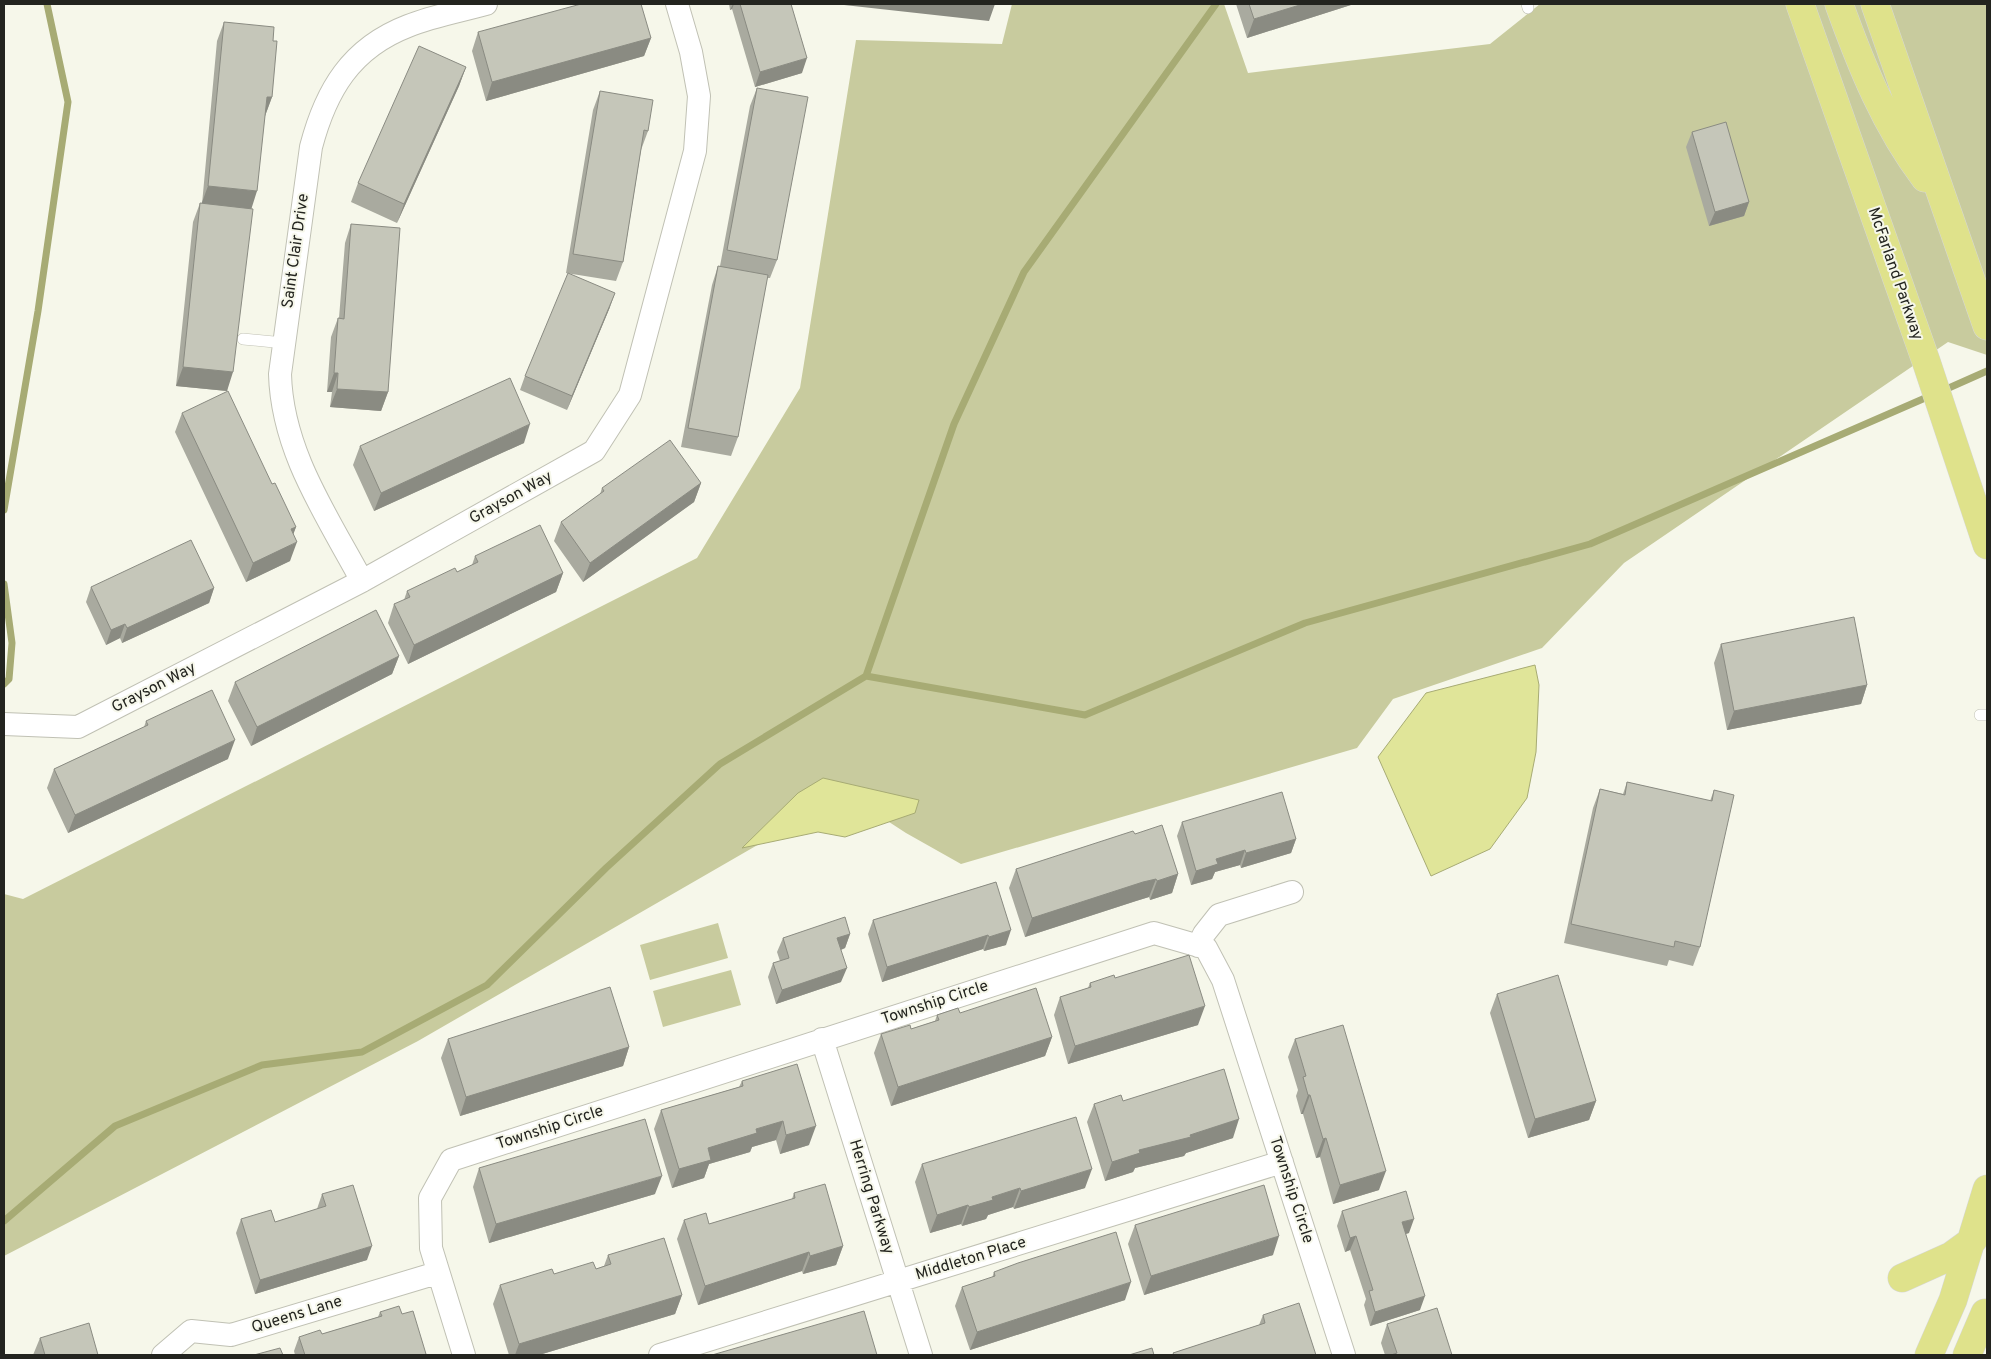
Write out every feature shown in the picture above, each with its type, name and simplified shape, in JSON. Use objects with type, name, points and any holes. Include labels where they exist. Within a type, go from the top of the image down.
[{"type":"main road","name":"McFarland Parkway","points":[[1800,4],[1929,371],[1987,545]]},
{"type":"main road","points":[[1839,4],[1861,67],[1880,104],[1899,140],[1944,203]]},
{"type":"main road","points":[[1875,4],[1987,326]]},
{"type":"main road","points":[[1929,1355],[1954,1300],[1987,1189]]},
{"type":"main road","points":[[1902,1278],[1937,1264],[1973,1240]]},
{"type":"main road","points":[[1967,1355],[1986,1313]]},
{"type":"street","name":"Saint Clair Drive","points":[[362,581],[307,477],[286,429],[280,400],[284,343],[311,147],[318,120],[328,96],[343,72],[363,54],[384,38],[408,26],[486,4]]},
{"type":"street","name":"Grayson Way","points":[[4,724],[78,727],[362,581],[594,451],[630,395],[695,151],[699,122],[696,74],[677,4]]},
{"type":"street","points":[[1198,946],[1204,934],[1219,915],[1292,892]]},
{"type":"street","name":"Township Circle","points":[[464,1355],[437,1273],[431,1248],[430,1198],[451,1160],[1154,933],[1206,948],[1223,980],[1344,1355]]},
{"type":"street","name":"Herring Parkway","points":[[822,1040],[920,1355]]},
{"type":"street","name":"Middleton Place","points":[[660,1355],[1282,1162]]},
{"type":"street","name":"Queens Lane","points":[[164,1355],[192,1331],[232,1335],[437,1273]]},
{"type":"lane","points":[[243,339],[284,343]]},
{"type":"shaded area","points":[[1012,4],[1224,4],[1248,73],[1490,44],[1540,4],[1987,4],[1987,355],[1948,342],[1624,563],[1542,648],[1393,699],[1357,748],[961,864],[906,833],[846,794],[418,1041],[4,1256],[4,894],[23,899],[697,558],[800,388],[856,40],[1002,44]]},
{"type":"shaded area","points":[[1535,665],[1539,685],[1536,752],[1527,798],[1490,849],[1431,876],[1378,757],[1426,693]]},
{"type":"shaded area","points":[[823,778],[919,800],[915,813],[845,837],[818,832],[742,848],[798,793]]},
{"type":"shaded area","points":[[718,923],[728,958],[650,980],[640,945]]},
{"type":"shaded area","points":[[731,970],[741,1005],[663,1027],[653,991]]},
{"type":"building","points":[[581,4],[641,4],[651,38],[492,82],[478,32]]},
{"type":"building","points":[[740,4],[791,4],[807,58],[760,72]]},
{"type":"building","points":[[1249,4],[1303,4],[1254,19]]},
{"type":"building","points":[[224,22],[274,27],[273,41],[277,41],[272,97],[267,97],[257,191],[208,186]]},
{"type":"building","points":[[419,46],[466,67],[404,204],[358,183]]},
{"type":"building","points":[[757,88],[808,97],[777,260],[727,250]]},
{"type":"building","points":[[600,91],[653,100],[648,131],[644,130],[623,262],[573,254]]},
{"type":"building","points":[[1726,122],[1749,202],[1715,212],[1692,132]]},
{"type":"building","points":[[200,203],[253,209],[233,372],[183,367]]},
{"type":"building","points":[[351,224],[400,228],[388,392],[337,389],[338,373],[334,373],[338,318],[344,319]]},
{"type":"building","points":[[718,266],[768,275],[738,437],[688,428]]},
{"type":"building","points":[[568,273],[615,293],[572,396],[525,376]]},
{"type":"building","points":[[510,378],[530,424],[381,493],[360,446]]},
{"type":"building","points":[[228,391],[272,484],[275,483],[296,527],[291,529],[297,542],[253,563],[182,413]]},
{"type":"building","points":[[670,440],[701,483],[590,563],[561,522],[604,491],[602,488]]},
{"type":"building","points":[[540,525],[563,573],[414,645],[394,604],[410,597],[407,591],[455,568],[457,572],[478,562],[475,556]]},
{"type":"building","points":[[191,540],[214,588],[127,628],[125,624],[111,630],[91,587]]},
{"type":"building","points":[[376,610],[399,656],[257,727],[235,682]]},
{"type":"building","points":[[1854,617],[1867,685],[1734,711],[1721,644]]},
{"type":"building","points":[[212,690],[235,740],[75,815],[54,769],[148,725],[146,721]]},
{"type":"building","points":[[1627,782],[1712,801],[1714,790],[1734,795],[1700,947],[1675,941],[1674,947],[1571,924],[1600,789],[1625,795]]},
{"type":"building","points":[[1282,792],[1296,839],[1246,853],[1245,850],[1216,859],[1218,864],[1196,871],[1182,822]]},
{"type":"building","points":[[1162,825],[1178,874],[1157,881],[1156,879],[1143,882],[1032,918],[1016,869],[1133,831],[1135,834]]},
{"type":"building","points":[[996,882],[1011,930],[989,937],[988,935],[887,967],[873,920]]},
{"type":"building","points":[[845,917],[850,934],[837,938],[847,968],[782,990],[773,963],[789,958],[783,938]]},
{"type":"building","points":[[1189,955],[1205,1006],[1075,1046],[1060,997],[1091,987],[1090,983],[1114,975],[1115,978]]},
{"type":"building","points":[[1558,975],[1596,1101],[1535,1119],[1497,994]]},
{"type":"building","points":[[610,987],[629,1047],[466,1097],[448,1039]]},
{"type":"building","points":[[1036,988],[1052,1037],[898,1087],[881,1034],[910,1025],[911,1029],[939,1020],[937,1015],[958,1008],[960,1013]]},
{"type":"building","points":[[1343,1025],[1386,1171],[1340,1185],[1326,1138],[1323,1139],[1310,1095],[1308,1095],[1303,1077],[1306,1076],[1295,1039]]},
{"type":"building","points":[[797,1064],[816,1126],[786,1135],[783,1121],[756,1129],[757,1133],[708,1148],[711,1160],[679,1169],[661,1110],[743,1086],[742,1081]]},
{"type":"building","points":[[1224,1069],[1239,1119],[1190,1135],[1191,1137],[1139,1150],[1140,1153],[1112,1162],[1094,1104],[1121,1095],[1123,1101]]},
{"type":"building","points":[[1076,1117],[1092,1169],[1021,1191],[1020,1188],[992,1197],[993,1200],[969,1207],[968,1205],[937,1215],[922,1164]]},
{"type":"building","points":[[645,1119],[662,1176],[496,1224],[479,1168]]},
{"type":"building","points":[[825,1184],[843,1246],[810,1256],[809,1252],[705,1286],[684,1220],[706,1213],[709,1224],[795,1198],[794,1193]]},
{"type":"building","points":[[353,1185],[372,1246],[260,1280],[241,1219],[271,1210],[275,1222],[326,1206],[322,1194]]},
{"type":"building","points":[[1264,1185],[1279,1236],[1151,1276],[1135,1225]]},
{"type":"building","points":[[1406,1191],[1414,1219],[1402,1222],[1425,1296],[1375,1312],[1369,1291],[1373,1290],[1356,1236],[1350,1238],[1342,1211]]},
{"type":"building","points":[[1116,1232],[1131,1282],[977,1332],[962,1287],[995,1276],[994,1272],[1018,1263]]},
{"type":"building","points":[[664,1238],[682,1295],[519,1344],[500,1285],[552,1269],[554,1274],[593,1262],[596,1269],[611,1264],[608,1255]]},
{"type":"building","points":[[1299,1303],[1316,1355],[1174,1355],[1173,1353],[1265,1323],[1263,1315]]},
{"type":"building","points":[[399,1306],[402,1314],[413,1311],[426,1354],[305,1355],[299,1337],[320,1330],[322,1334],[382,1316],[380,1312]]},
{"type":"building","points":[[1437,1308],[1452,1355],[1391,1355],[1397,1353],[1387,1324]]},
{"type":"building","points":[[864,1311],[877,1355],[712,1355]]},
{"type":"building","points":[[89,1323],[98,1355],[45,1355],[40,1338]]},
{"type":"building","points":[[280,1348],[283,1355],[254,1355]]},
{"type":"building","points":[[1152,1348],[1154,1355],[1129,1355]]},
{"type":"waterway","points":[[4,510],[38,311],[68,102],[47,4]]},
{"type":"waterway","points":[[4,1221],[115,1126],[262,1065],[362,1052],[487,985],[606,868],[720,764],[866,676],[954,424],[1024,272],[1216,4]]},
{"type":"waterway","points":[[1942,391],[1987,371]]},
{"type":"waterway","points":[[866,676],[1085,715],[1305,623],[1590,544],[1932,395]]},
{"type":"waterway","points":[[4,584],[12,643],[9,679],[4,684]]}]
